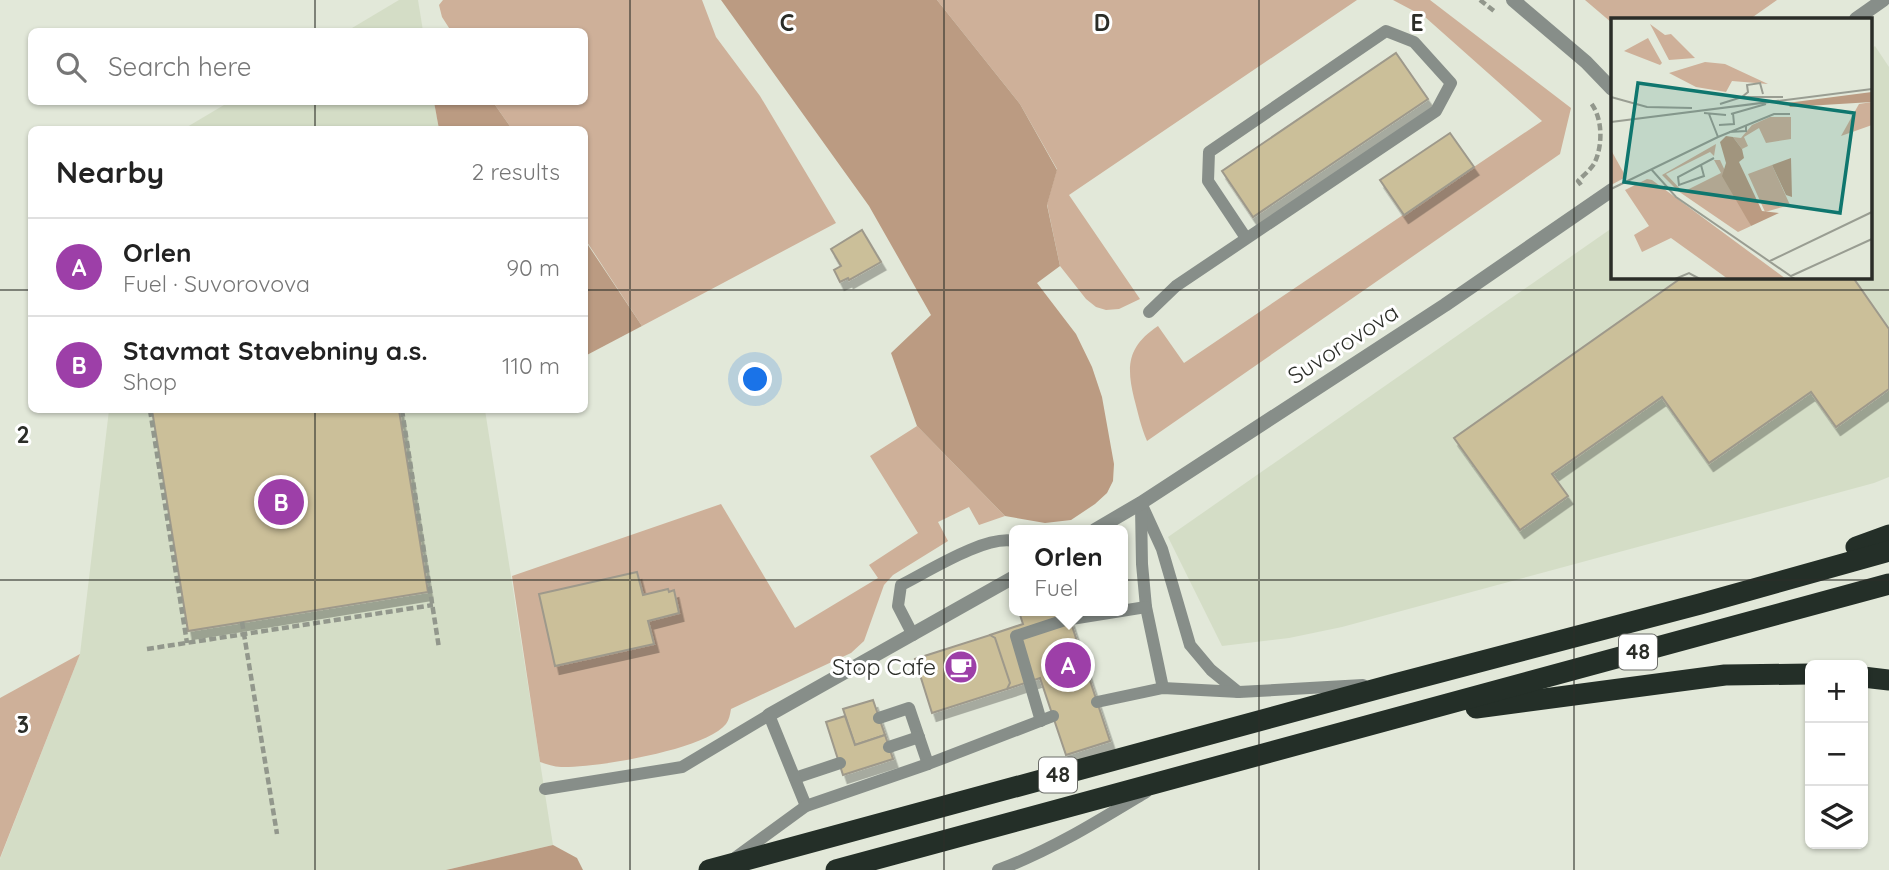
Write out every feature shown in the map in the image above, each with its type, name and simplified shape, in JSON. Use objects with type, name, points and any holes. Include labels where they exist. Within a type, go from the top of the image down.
[{"type":"highway","points":[[1700,604],[1889,535]]},
{"type":"highway","name":"48","points":[[715,868],[1889,551]]},
{"type":"highway","name":"48","points":[[836,870],[1889,584]]},
{"type":"highway","points":[[1387,720],[1725,675],[1805,674]]},
{"type":"highway","points":[[1868,678],[1889,680]]},
{"type":"street","points":[[1513,0],[1586,62],[1611,88]]},
{"type":"street","points":[[1857,18],[1883,0]]},
{"type":"street","name":"Suvorovova","points":[[1104,525],[1445,304],[1611,191]]},
{"type":"street","points":[[769,715],[1009,580]]},
{"type":"lane","points":[[1149,312],[1175,286],[1436,111],[1451,83],[1414,42],[1386,31],[1209,152],[1208,181],[1246,238]]},
{"type":"lane","points":[[1141,503],[1146,607],[1163,688]]},
{"type":"lane","points":[[1141,503],[1162,549],[1190,645],[1211,670],[1239,692]]},
{"type":"lane","points":[[913,635],[898,606],[901,585],[981,545],[1003,538],[1009,540]]},
{"type":"lane","points":[[1128,610],[1146,607]]},
{"type":"lane","points":[[715,868],[806,806],[1047,719],[1016,636],[1065,620],[1090,616]]},
{"type":"lane","points":[[1097,702],[1163,688],[1239,692],[1395,684]]},
{"type":"lane","points":[[879,718],[909,708],[928,764]]},
{"type":"lane","points":[[545,789],[682,767],[769,715],[806,806]]},
{"type":"lane","points":[[889,747],[919,737]]},
{"type":"lane","points":[[795,778],[839,763]]},
{"type":"lane","points":[[998,870],[1091,826],[1159,783]]},
{"type":"path","points":[[1480,0],[1501,16]]},
{"type":"path","points":[[1590,100],[1597,110],[1599,146],[1593,166],[1578,181],[1592,204]]},
{"type":"path","points":[[150,413],[187,643]]},
{"type":"path","points":[[402,413],[439,648]]},
{"type":"path","points":[[147,649],[433,605]]},
{"type":"path","points":[[242,622],[277,834]]},
{"type":"shaded area","points":[[399,0],[418,0],[423,28],[352,28]]},
{"type":"shaded area","points":[[443,0],[702,0],[716,37],[760,96],[836,223],[642,326],[588,244],[588,126],[510,126],[495,105],[588,105],[588,28],[449,28],[439,5]]},
{"type":"shaded area","points":[[721,0],[937,0],[1020,104],[1057,170],[1047,205],[1060,266],[1037,283],[1076,334],[1092,367],[1102,397],[1114,464],[1113,481],[1107,493],[1095,504],[1071,520],[1045,523],[1005,516],[917,426],[891,353],[931,315],[869,206]]},
{"type":"shaded area","points":[[937,0],[1357,0],[1069,195],[1140,299],[1119,309],[1106,310],[1096,307],[1086,299],[1060,266],[1047,204],[1057,169],[1020,104]]},
{"type":"shaded area","points":[[1393,0],[1430,0],[1571,108],[1560,154],[1147,441],[1134,398],[1130,366],[1135,349],[1148,333],[1158,326],[1184,363],[1542,121],[1425,17]]},
{"type":"shaded area","points":[[1585,0],[1777,0],[1751,18],[1611,18],[1611,22]]},
{"type":"shaded area","points":[[1875,46],[1889,67],[1889,477],[1342,627],[1289,638],[1222,646],[1168,537],[1611,229],[1611,278],[1871,278],[1871,49]]},
{"type":"shaded area","points":[[224,105],[435,105],[438,126],[189,126]]},
{"type":"shaded area","points":[[435,105],[495,105],[510,126],[438,126]]},
{"type":"shaded area","points":[[588,245],[642,326],[588,354]]},
{"type":"shaded area","points":[[109,413],[485,413],[553,845],[446,870],[0,870],[0,859],[80,654]]},
{"type":"shaded area","points":[[917,426],[1005,516],[979,525],[969,507],[938,522],[948,541],[893,575],[884,585],[864,641],[851,653],[731,709],[726,724],[714,733],[674,749],[623,761],[577,767],[553,766],[540,762],[512,576],[721,504],[795,628],[878,578],[869,565],[918,533],[870,456]]},
{"type":"shaded area","points":[[80,654],[0,858],[0,698]]},
{"type":"shaded area","points":[[553,845],[577,858],[583,870],[446,870]]},
{"type":"building","points":[[1396,53],[1428,99],[1253,217],[1222,171]]},
{"type":"building","points":[[1450,133],[1474,167],[1404,215],[1380,180]]},
{"type":"building","points":[[862,230],[881,262],[849,280],[848,278],[840,282],[834,270],[841,266],[831,249]]},
{"type":"building","points":[[1681,278],[1853,278],[1889,329],[1889,389],[1836,427],[1811,392],[1709,463],[1662,397],[1552,474],[1568,496],[1520,530],[1454,438]]},
{"type":"building","points":[[152,413],[399,413],[428,592],[188,631]]},
{"type":"building","points":[[637,572],[643,595],[674,590],[679,613],[648,621],[654,644],[555,666],[539,594]]},
{"type":"building","points":[[1020,616],[1069,616],[1110,741],[1066,755],[1040,678],[1007,689],[990,635],[1023,624]]},
{"type":"building","name":"Stop Cafe","points":[[990,635],[995,638],[1010,683],[1007,689],[932,713],[915,659]]},
{"type":"building","points":[[873,700],[885,735],[855,745],[843,709]]},
{"type":"building","points":[[845,716],[855,745],[885,735],[893,759],[843,775],[826,722]]},
{"type":"place","name":"Stavmat Stavebniny a.s.","points":[[281,502]]},
{"type":"place","name":"Orlen","points":[[1068,665]]},
{"type":"place","name":"Stop Cafe","points":[[961,667]]}]
